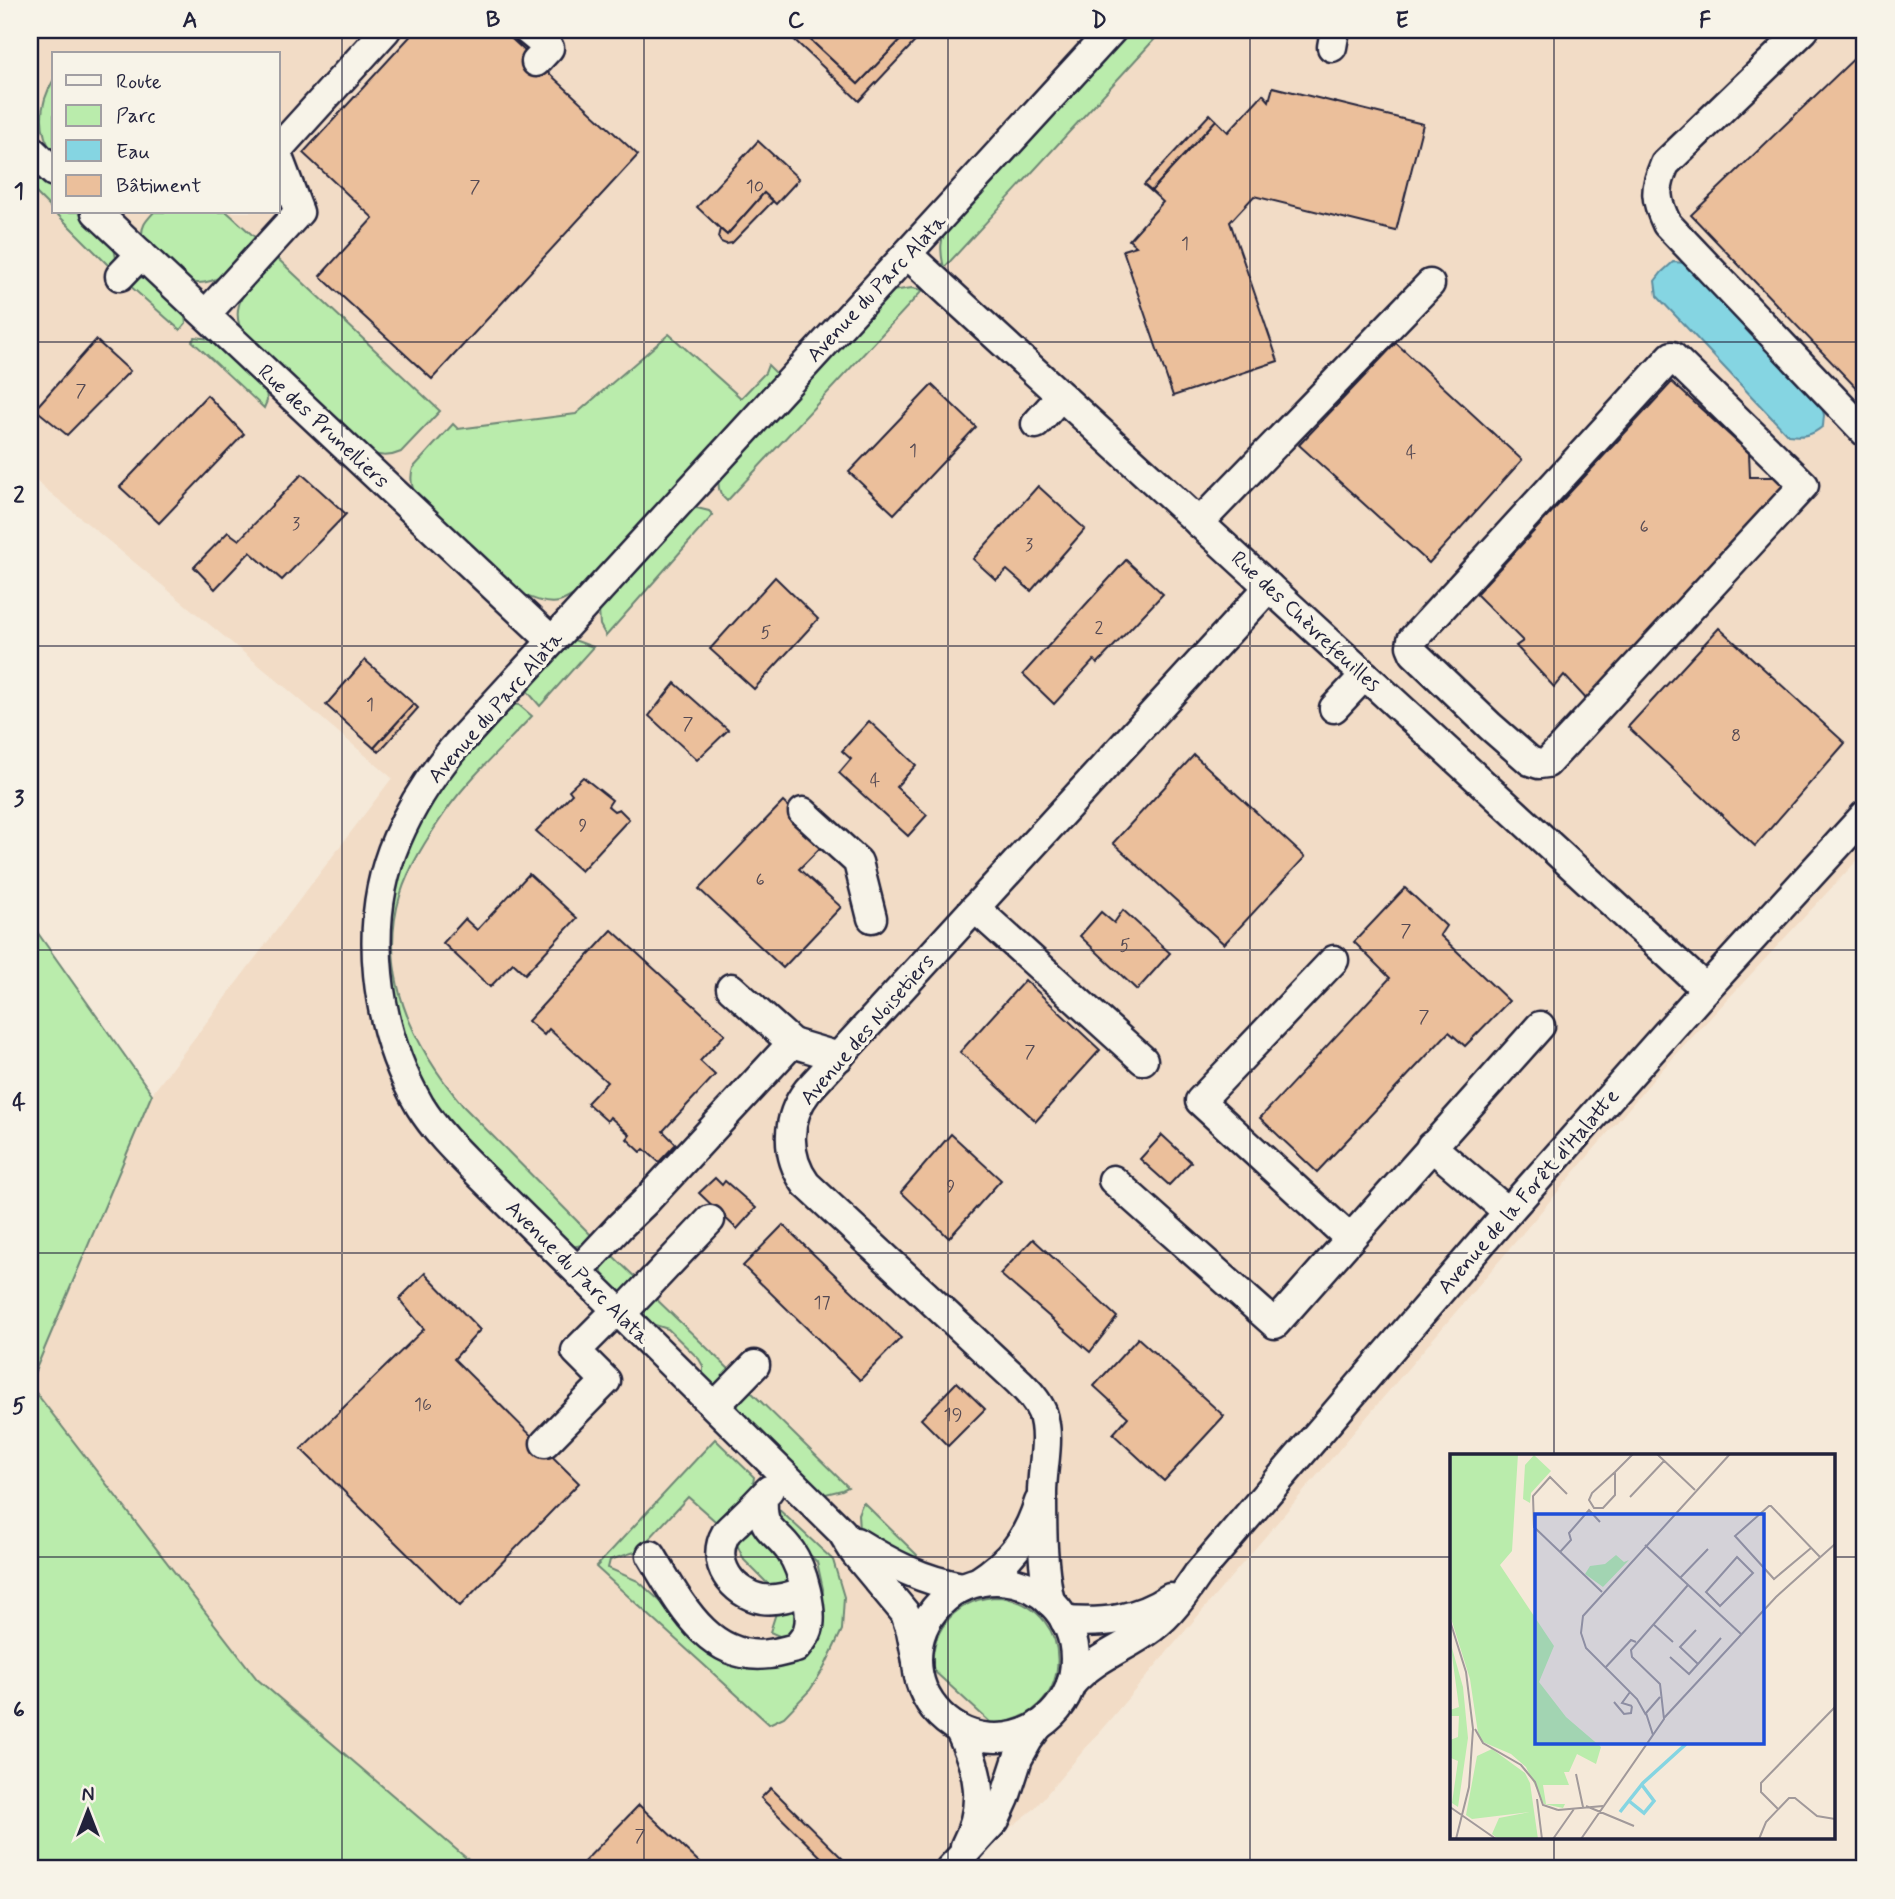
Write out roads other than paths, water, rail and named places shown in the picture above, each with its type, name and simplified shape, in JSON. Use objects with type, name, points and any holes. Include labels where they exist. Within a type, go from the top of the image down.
[{"type":"street","points":[[280,147],[386,30]]},
{"type":"street","points":[[527,30],[549,48],[536,62]]},
{"type":"street","name":"Avenue du Parc Alata","points":[[970,1585],[938,1583],[914,1575],[873,1553],[842,1532],[440,1134],[420,1106],[390,1035],[381,999],[377,929],[384,881],[396,841],[407,816],[453,749],[1112,30]]},
{"type":"street","points":[[1804,30],[1665,164],[1657,181],[1656,194],[1658,206],[1667,224],[1865,432]]},
{"type":"street","points":[[30,149],[52,170]]},
{"type":"street","points":[[206,314],[299,212],[280,162]]},
{"type":"street","name":"Rue des Prunelliers","points":[[98,214],[552,641]]},
{"type":"street","points":[[120,276],[141,254]]},
{"type":"street","name":"Rue des Chèvrefeuilles","points":[[907,254],[1706,989]]},
{"type":"street","points":[[1199,523],[1430,284]]},
{"type":"street","points":[[1672,356],[1804,485],[1548,763],[1530,761],[1490,726],[1414,653],[1412,640],[1672,356]]},
{"type":"street","points":[[1036,425],[1061,396]]},
{"type":"street","name":"Avenue des Noisetiers","points":[[1057,1611],[1044,1571],[1042,1492],[1045,1424],[1037,1402],[1019,1382],[816,1195],[798,1174],[790,1135],[800,1100],[975,908],[1000,863],[1269,587]]},
{"type":"street","points":[[1334,708],[1364,675]]},
{"type":"street","points":[[1457,760],[1490,726]]},
{"type":"street","points":[[803,812],[858,862],[872,918]]},
{"type":"street","name":"Avenue de la Forêt d'Halatte","points":[[1071,1684],[1098,1659],[1161,1620],[1183,1597],[1198,1574],[1508,1212],[1865,815]]},
{"type":"street","points":[[975,908],[1143,1060]]},
{"type":"street","points":[[1334,960],[1200,1101],[1350,1239]]},
{"type":"street","points":[[731,988],[792,1043],[839,1057]]},
{"type":"street","points":[[1113,1180],[1275,1324],[1540,1026]]},
{"type":"street","points":[[578,1271],[792,1043]]},
{"type":"street","points":[[1431,1146],[1508,1212]]},
{"type":"street","points":[[545,1443],[606,1381],[576,1351],[619,1312],[710,1220]]},
{"type":"street","points":[[715,1406],[755,1365]]},
{"type":"street","points":[[784,1475],[726,1533],[721,1561],[732,1584],[746,1594],[776,1600],[805,1591]]},
{"type":"street","name":"Avenue des Noisetiers","points":[[970,1585],[1001,1566],[1017,1548],[1029,1528],[1042,1492]]},
{"type":"street","points":[[651,1555],[687,1614],[709,1636],[735,1651],[767,1654],[796,1648],[808,1632],[810,1617],[805,1591],[798,1565],[790,1550],[764,1521],[763,1497]]},
{"type":"street","name":"Avenue du Parc Alata","points":[[842,1532],[855,1553],[905,1613],[917,1661]]},
{"type":"street","name":"Avenue de la Forêt d'Halatte","points":[[1057,1611],[1106,1622],[1136,1615],[1170,1598],[1198,1574]]},
{"type":"street","points":[[953,1865],[995,1820],[1018,1758],[1028,1740],[1058,1707],[1071,1684],[1074,1647],[1069,1629],[1057,1611],[1036,1591],[1021,1584],[1004,1581],[970,1585],[940,1603],[921,1634],[917,1661],[919,1679],[926,1697],[944,1719],[977,1736],[1014,1736],[1039,1725]]},
{"type":"street","points":[[953,1865],[975,1823],[979,1802],[974,1766],[959,1729]]},
{"type":"water","points":[[1673,262],[1685,263],[1821,403],[1823,426],[1807,435],[1788,435],[1657,296],[1655,281]]}]
